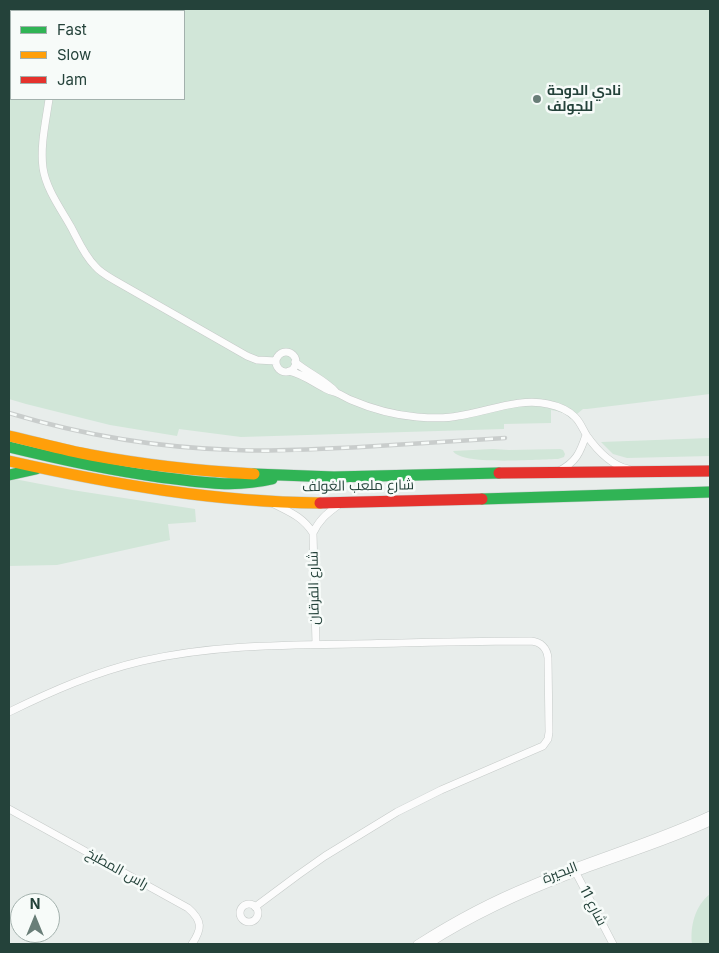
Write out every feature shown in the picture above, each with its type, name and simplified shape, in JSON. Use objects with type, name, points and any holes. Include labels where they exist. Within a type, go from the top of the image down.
[{"type":"main road","name":"شارع ملعب الغولف","points":[[9,436],[91,455],[164,466],[217,472],[283,476],[334,477],[710,471]]},
{"type":"main road","points":[[9,447],[107,469],[206,484],[238,485],[283,476]]},
{"type":"main road","name":"شارع ملعب الغولف","points":[[9,461],[146,489],[268,502],[341,503],[710,492]]},
{"type":"main road","points":[[9,475],[41,468]]},
{"type":"street","points":[[49,100],[43,155],[46,178],[52,193],[95,266],[102,273],[247,356],[256,360],[276,362]]},
{"type":"street","points":[[289,371],[294,367],[295,362],[293,355],[285,352],[280,354],[276,362],[280,370],[299,374],[328,391],[336,392]]},
{"type":"street","points":[[295,362],[348,399],[402,416],[457,417],[513,404],[538,402],[558,407],[574,416],[586,435],[602,454],[625,468],[643,471]]},
{"type":"street","points":[[553,473],[569,465],[576,458],[586,435]]},
{"type":"street","name":"شارع الفرقان","points":[[268,502],[300,517],[313,533]]},
{"type":"street","name":"شارع الفرقان","points":[[316,644],[313,533],[322,518],[341,503]]},
{"type":"street","points":[[9,712],[71,683],[115,668],[183,653],[216,649],[316,644],[522,641],[534,641],[546,649],[548,655],[549,735],[546,742],[538,748],[441,790],[397,812],[356,836],[255,907]]},
{"type":"street","name":"راس المطبخ","points":[[9,809],[188,908],[199,920],[200,925],[192,944]]},
{"type":"street","name":"البحيرة","points":[[417,944],[512,896],[710,815]]},
{"type":"street","name":"البحيرة","points":[[575,870],[665,841],[710,822]]},
{"type":"street","name":"شارع 11","points":[[575,870],[613,944]]},
{"type":"street","name":"البحيرة","points":[[429,944],[462,921]]},
{"type":"green space","name":"نادي الدوحة للجولف","points":[[710,9],[710,394],[583,409],[571,419],[567,415],[551,410],[551,423],[504,424],[504,429],[241,437],[179,429],[177,436],[110,425],[9,399],[9,71],[10,100],[185,100],[185,10],[17,10]]},
{"type":"green space","points":[[710,438],[710,456],[627,458],[613,454],[601,442]]},
{"type":"green space","points":[[560,449],[565,454],[564,457],[558,459],[502,461],[471,459],[459,456],[453,451]]},
{"type":"green space","points":[[9,478],[195,509],[196,522],[168,524],[170,540],[57,565],[9,566]]},
{"type":"green space","points":[[710,894],[710,944],[692,944],[693,923],[697,910]]},
{"type":"railway","points":[[9,413],[93,434],[207,449],[252,451],[298,450],[505,438]]},
{"type":"traffic: fast","points":[[9,447],[102,468],[187,481],[230,484],[272,479]]},
{"type":"traffic: fast","points":[[9,475],[36,469]]},
{"type":"traffic: fast","points":[[254,474],[334,477],[499,473]]},
{"type":"traffic: fast","points":[[482,499],[710,492]]},
{"type":"traffic: slow","points":[[9,436],[81,453],[131,462],[254,474]]},
{"type":"traffic: slow","points":[[9,461],[163,490],[241,499],[320,503]]},
{"type":"traffic: jam","points":[[499,473],[710,471]]},
{"type":"traffic: jam","points":[[320,503],[482,499]]},
{"type":"place","name":"نادي الدوحة للجولف","points":[[537,99]]}]
